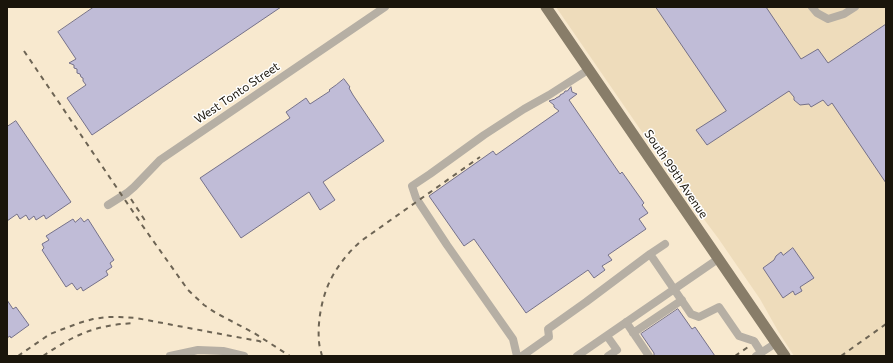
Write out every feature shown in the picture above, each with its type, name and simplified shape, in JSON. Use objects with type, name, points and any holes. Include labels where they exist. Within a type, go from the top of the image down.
[{"type":"main road","name":"South 99th Avenue","points":[[546,7],[785,356]]},
{"type":"street","name":"West Tonto Street","points":[[108,205],[134,187],[160,160],[385,7]]},
{"type":"street","points":[[812,7],[816,13],[828,19],[844,14],[855,7]]},
{"type":"street","points":[[517,356],[513,339],[447,245],[416,198],[412,186],[524,108],[550,95],[588,70]]},
{"type":"street","points":[[522,356],[549,337],[548,329],[665,244]]},
{"type":"street","points":[[650,254],[692,314],[699,317],[719,307],[740,336],[754,341],[759,354],[776,343]]},
{"type":"street","points":[[577,356],[718,259]]},
{"type":"street","points":[[634,333],[682,300]]},
{"type":"street","points":[[626,322],[649,356]]},
{"type":"street","points":[[607,336],[617,350],[608,356]]},
{"type":"street","points":[[170,356],[196,353],[198,350],[244,356]]},
{"type":"shaded area","points":[[556,7],[886,7],[886,356],[794,356],[760,299],[718,238],[682,190]]},
{"type":"building","points":[[94,7],[281,7],[92,135],[67,98],[86,85],[80,74],[77,73],[77,69],[74,68],[74,65],[69,63],[76,59],[58,32]]},
{"type":"building","points":[[656,7],[766,7],[801,59],[818,49],[828,63],[886,24],[886,183],[832,103],[828,106],[823,100],[811,107],[809,104],[800,105],[794,100],[794,97],[789,91],[707,145],[696,130],[726,111]]},
{"type":"building","points":[[344,79],[384,141],[323,182],[335,200],[320,210],[309,192],[241,238],[200,178],[290,118],[286,112],[306,98],[310,104],[330,91],[329,90]]},
{"type":"building","points":[[571,87],[572,92],[577,94],[569,100],[620,174],[622,172],[644,203],[642,205],[648,213],[639,219],[646,229],[608,255],[612,260],[602,266],[605,270],[594,278],[588,270],[526,313],[474,239],[464,246],[429,196],[493,151],[496,155],[559,111],[549,101],[560,96]]},
{"type":"building","points":[[16,121],[71,202],[46,219],[44,215],[36,220],[34,216],[29,220],[26,215],[20,219],[17,214],[7,221],[7,127]]},
{"type":"building","points":[[81,218],[84,222],[88,219],[114,260],[110,263],[112,267],[106,271],[108,275],[83,291],[81,287],[77,290],[72,283],[66,287],[42,250],[44,248],[42,244],[49,240],[46,236],[73,219],[75,222]]},
{"type":"building","points":[[793,248],[814,278],[800,287],[802,291],[795,295],[793,291],[783,298],[763,268],[774,260],[781,252],[783,255]]},
{"type":"building","points":[[7,300],[13,309],[16,307],[29,325],[11,338],[10,336],[7,338]]},
{"type":"building","points":[[678,309],[692,329],[695,327],[715,356],[654,356],[654,353],[641,334]]},
{"type":"railway","points":[[24,51],[188,290],[204,305],[216,313],[254,333],[290,356]]},
{"type":"railway","points":[[322,356],[319,345],[319,324],[324,296],[331,279],[344,259],[361,241],[480,157]]},
{"type":"railway","points":[[131,199],[146,222]]},
{"type":"railway","points":[[18,356],[50,334],[79,323],[106,317],[136,318],[264,343]]},
{"type":"railway","points":[[43,356],[76,336],[86,332],[108,326],[135,323]]},
{"type":"railway","points":[[841,356],[886,324]]},
{"type":"railway","points":[[735,356],[748,347]]}]
